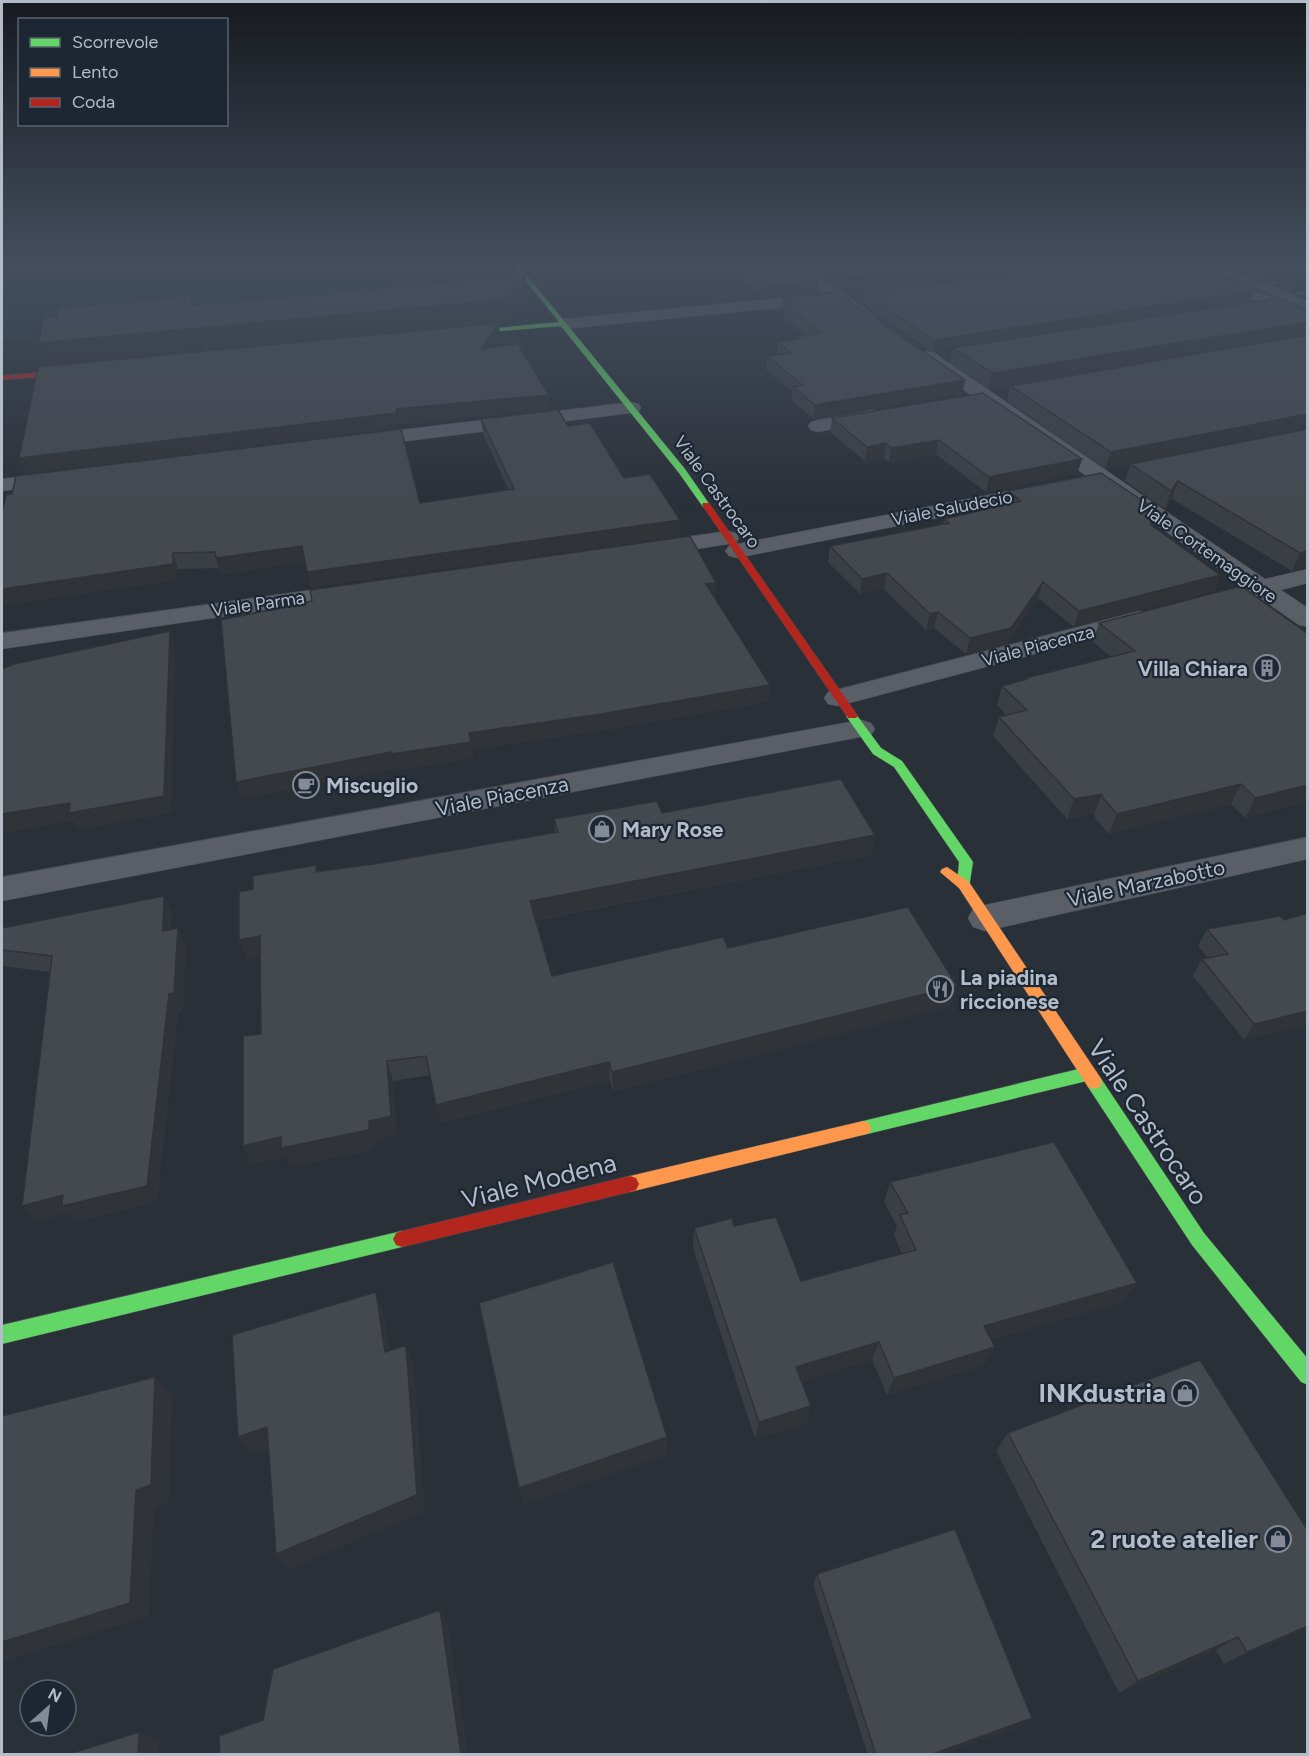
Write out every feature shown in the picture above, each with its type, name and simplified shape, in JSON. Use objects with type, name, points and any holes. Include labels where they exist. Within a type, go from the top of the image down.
[{"type":"street","name":"Viale Castrocaro","points":[[580,345],[682,471],[869,740],[898,764],[966,862],[964,885]]},
{"type":"street","name":"Viale Cortemaggiore","points":[[912,346],[1308,620]]},
{"type":"street","points":[[930,359],[953,355]]},
{"type":"street","points":[[2,378],[95,369]]},
{"type":"street","points":[[963,401],[1008,393]]},
{"type":"street","points":[[334,444],[632,408]]},
{"type":"street","points":[[818,426],[896,413]]},
{"type":"street","name":"Viale Saludecio","points":[[733,544],[1125,474]]},
{"type":"street","points":[[2,485],[73,476]]},
{"type":"street","points":[[623,553],[733,544]]},
{"type":"street","points":[[1227,597],[1308,576]]},
{"type":"street","name":"Viale Parma","points":[[2,641],[377,588]]},
{"type":"street","name":"Viale Piacenza","points":[[838,698],[1158,614]]},
{"type":"street","points":[[869,740],[876,766]]},
{"type":"street","name":"Viale Piacenza","points":[[2,890],[869,740]]},
{"type":"street","name":"Viale Marzabotto","points":[[985,918],[1308,848]]},
{"type":"street","name":"Viale Castrocaro","points":[[937,859],[943,869],[964,885],[1198,1239],[1308,1375]]},
{"type":"street","name":"Viale Modena","points":[[2,1335],[1087,1074]]},
{"type":"building","points":[[269,345],[484,345],[481,349],[519,345],[549,395],[396,409],[397,413],[19,458],[38,367]]},
{"type":"building","points":[[781,345],[914,345],[965,380],[815,405],[793,387],[803,385],[767,356],[791,353]]},
{"type":"building","points":[[973,345],[1166,345],[992,373],[953,348]]},
{"type":"building","points":[[1250,345],[1308,345],[1308,414],[1111,452],[1010,386]]},
{"type":"building","points":[[983,393],[1082,459],[989,477],[939,440],[891,448],[886,443],[867,447],[832,418]]},
{"type":"building","points":[[558,410],[568,426],[590,423],[624,478],[650,474],[680,520],[307,572],[302,546],[216,558],[215,552],[173,553],[173,564],[2,589],[2,511],[7,494],[12,494],[16,476],[401,429],[420,503],[514,489],[481,419]]},
{"type":"building","points":[[1308,429],[1308,551],[1300,553],[1178,481],[1171,491],[1130,464]]},
{"type":"building","points":[[1101,473],[1158,511],[1150,524],[1220,575],[1079,611],[1043,582],[1011,628],[970,638],[938,612],[930,614],[887,573],[862,579],[830,546],[949,523],[944,519],[1021,501],[1008,491]]},
{"type":"building","points":[[690,536],[716,583],[706,584],[770,685],[601,714],[469,733],[471,742],[392,754],[392,752],[236,782],[221,620],[312,601],[310,590]]},
{"type":"building","points":[[1241,586],[1308,634],[1308,785],[1255,798],[1241,784],[1117,814],[1102,794],[1074,799],[999,717],[1027,710],[1002,686],[1135,651],[1099,623]]},
{"type":"building","points":[[170,631],[164,796],[69,813],[70,803],[2,814],[2,669],[14,664]]},
{"type":"building","points":[[841,779],[875,835],[530,901],[552,976],[723,937],[728,948],[908,907],[957,986],[612,1072],[609,1062],[436,1105],[426,1056],[387,1061],[391,1116],[369,1121],[369,1130],[281,1148],[281,1137],[243,1146],[243,1036],[261,1034],[260,936],[239,940],[239,892],[253,889],[253,876],[316,865],[316,872],[380,863],[558,832],[554,819],[657,801],[662,813]]},
{"type":"building","points":[[164,896],[163,931],[178,928],[174,993],[169,994],[147,1186],[62,1206],[63,1195],[22,1206],[52,956],[2,950],[2,928]]},
{"type":"building","points":[[1308,913],[1308,1011],[1254,1024],[1202,959],[1228,954],[1207,929],[1280,916],[1284,920]]},
{"type":"building","points":[[1054,1142],[1137,1283],[984,1326],[995,1347],[894,1378],[879,1342],[796,1367],[811,1406],[759,1422],[694,1228],[732,1218],[734,1226],[776,1217],[801,1281],[916,1250],[900,1215],[908,1213],[890,1182]]},
{"type":"building","points":[[613,1262],[667,1437],[519,1488],[479,1303]]},
{"type":"building","points":[[376,1292],[385,1352],[406,1345],[417,1495],[276,1554],[267,1427],[238,1437],[232,1335]]},
{"type":"building","points":[[1200,1360],[1308,1531],[1308,1626],[1247,1652],[1238,1637],[1138,1681],[1008,1433]]},
{"type":"building","points":[[155,1377],[151,1485],[136,1490],[130,1603],[2,1642],[2,1416]]},
{"type":"building","points":[[955,1529],[1032,1718],[930,1755],[876,1755],[817,1574]]},
{"type":"building","points":[[440,1610],[461,1755],[220,1755],[219,1736],[263,1720],[273,1669]]},
{"type":"building","points":[[139,1732],[138,1755],[66,1755]]},
{"type":"traffic: fast","points":[[580,345],[682,471],[706,505]]},
{"type":"traffic: fast","points":[[852,716],[877,751],[898,764],[966,862],[964,885]]},
{"type":"traffic: fast","points":[[863,1128],[1087,1074]]},
{"type":"traffic: fast","points":[[1094,1082],[1198,1239],[1308,1375]]},
{"type":"traffic: fast","points":[[2,1335],[402,1239]]},
{"type":"traffic: slow","points":[[947,872],[964,885],[1094,1082]]},
{"type":"traffic: slow","points":[[630,1184],[863,1128]]},
{"type":"traffic: jam","points":[[2,378],[80,371]]},
{"type":"traffic: jam","points":[[706,505],[852,716]]},
{"type":"traffic: jam","points":[[402,1239],[630,1184]]},
{"type":"place","name":"Villa Chiara","points":[[1267,668]]},
{"type":"place","name":"Miscuglio","points":[[306,785]]},
{"type":"place","name":"Mary Rose","points":[[602,829]]},
{"type":"place","name":"La piadina riccionese","points":[[940,989]]},
{"type":"place","name":"INKdustria","points":[[1185,1393]]},
{"type":"place","name":"2 ruote atelier","points":[[1278,1539]]}]
